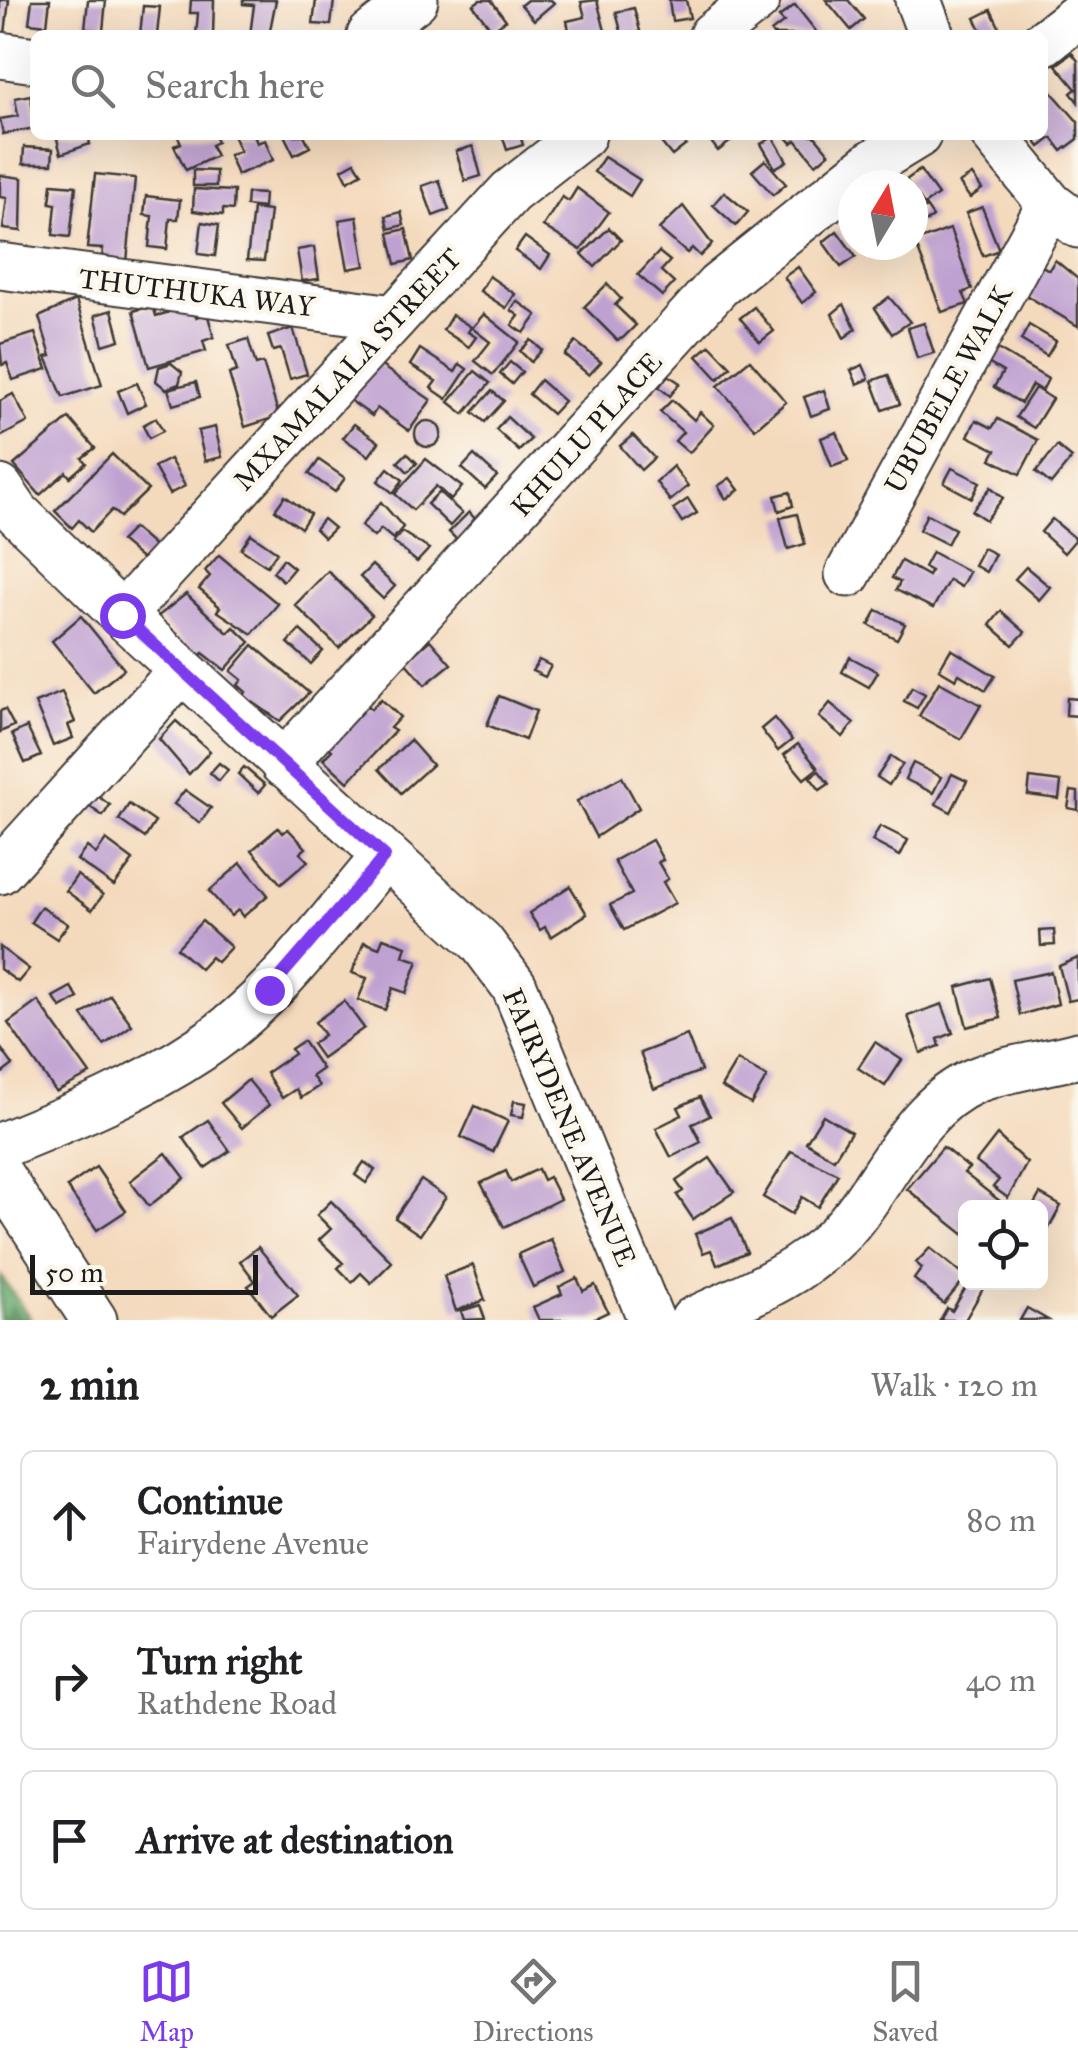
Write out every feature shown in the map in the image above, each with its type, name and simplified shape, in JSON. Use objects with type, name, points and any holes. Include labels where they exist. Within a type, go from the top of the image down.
[{"type":"street","points":[[376,30],[414,0]]},
{"type":"street","points":[[719,30],[758,0]]},
{"type":"street","points":[[918,0],[929,30]]},
{"type":"street","points":[[1048,39],[1078,16]]},
{"type":"street","points":[[0,55],[30,59]]},
{"type":"street","name":"MXAMALALA STREET","points":[[122,615],[510,192],[578,140]]},
{"type":"street","name":"KHULU PLACE","points":[[283,764],[718,286],[872,163],[910,140]]},
{"type":"street","points":[[998,140],[1064,215]]},
{"type":"street","name":"UBUBELE WALK","points":[[848,574],[1064,215]]},
{"type":"street","name":"THUTHUKA WAY","points":[[0,266],[394,318]]},
{"type":"street","name":"FAIRYDENE AVENUE","points":[[6,509],[481,942],[514,986],[651,1320]]},
{"type":"street","points":[[0,870],[181,670]]},
{"type":"street","points":[[0,1146],[120,1096],[202,1048],[269,990],[385,856]]},
{"type":"street","points":[[693,1320],[782,1278],[838,1236],[901,1149],[939,1106],[972,1082],[1078,1056]]},
{"type":"street","points":[[0,1175],[94,1320]]},
{"type":"green space","points":[[0,1275],[31,1320],[0,1320]]},
{"type":"building","points":[[0,0],[9,0],[5,34],[0,33]]},
{"type":"building","points":[[32,0],[50,0],[47,25],[29,23]]},
{"type":"building","points":[[88,0],[106,0],[103,30],[85,29]]},
{"type":"building","points":[[191,0],[214,0],[213,30],[196,30],[198,13],[190,13]]},
{"type":"building","points":[[243,0],[276,0],[270,30],[251,30],[254,5],[243,4]]},
{"type":"building","points":[[316,0],[334,0],[331,25],[313,24]]},
{"type":"building","points":[[491,0],[506,20],[492,30],[473,5]]},
{"type":"building","points":[[527,0],[554,3],[534,20],[521,5]]},
{"type":"building","points":[[597,0],[605,30],[569,30],[567,21],[585,17],[581,2]]},
{"type":"building","points":[[669,0],[686,0],[690,18],[672,21]]},
{"type":"building","points":[[826,0],[848,0],[864,19],[851,30]]},
{"type":"building","points":[[795,5],[815,30],[774,30],[784,22],[779,17]]},
{"type":"building","points":[[143,6],[160,7],[158,30],[141,30]]},
{"type":"building","points":[[634,8],[640,30],[621,30],[616,12]]},
{"type":"building","points":[[991,10],[1001,30],[981,30],[975,18]]},
{"type":"building","points":[[1072,53],[1078,61],[1078,102],[1071,93],[1076,89],[1056,65]]},
{"type":"building","points":[[1048,88],[1078,122],[1078,139],[1062,151],[1052,138],[1040,147],[1035,140],[1048,140]]},
{"type":"building","points":[[30,95],[30,129],[3,134],[0,119],[18,116],[15,98]]},
{"type":"building","points":[[57,140],[89,140],[90,144],[61,154]]},
{"type":"building","points":[[180,140],[216,140],[211,145],[216,156],[186,170],[174,146],[181,143]]},
{"type":"building","points":[[235,140],[265,140],[273,160],[237,175],[229,155],[240,151]]},
{"type":"building","points":[[286,140],[306,140],[310,147],[294,155]]},
{"type":"building","points":[[504,140],[522,140],[523,145],[507,150]]},
{"type":"building","points":[[659,140],[682,140],[686,145],[672,156]]},
{"type":"building","points":[[710,140],[732,140],[718,151]]},
{"type":"building","points":[[775,140],[787,161],[775,168],[761,144]]},
{"type":"building","points":[[796,140],[818,140],[829,153],[816,164]]},
{"type":"building","points":[[473,146],[481,176],[465,181],[456,151]]},
{"type":"building","points":[[24,147],[53,149],[52,164],[23,164]]},
{"type":"building","points":[[604,157],[640,180],[630,196],[594,172]]},
{"type":"building","points":[[765,160],[786,184],[773,195],[752,171]]},
{"type":"building","points":[[355,162],[362,173],[348,181],[342,169]]},
{"type":"building","points":[[193,170],[216,171],[216,186],[193,186]]},
{"type":"building","points":[[95,174],[135,178],[127,262],[102,259],[103,249],[87,248]]},
{"type":"building","points":[[0,175],[22,178],[21,231],[3,229],[7,198],[0,197]]},
{"type":"building","points":[[972,175],[982,189],[970,198],[959,183]]},
{"type":"building","points":[[439,180],[449,210],[433,216],[422,186]]},
{"type":"building","points":[[928,181],[938,195],[928,202]]},
{"type":"building","points":[[52,184],[76,186],[70,237],[53,235],[56,204],[50,203]]},
{"type":"building","points":[[577,188],[609,212],[581,250],[543,226],[562,197],[569,201]]},
{"type":"building","points":[[194,189],[234,191],[233,210],[223,209],[223,215],[193,211]]},
{"type":"building","points":[[724,192],[748,212],[736,226],[713,205]]},
{"type":"building","points":[[247,193],[264,194],[263,208],[246,206]]},
{"type":"building","points":[[146,196],[180,200],[178,219],[170,219],[167,249],[149,247],[152,216],[144,215]]},
{"type":"building","points":[[683,206],[712,244],[700,256],[692,248],[687,253],[659,229]]},
{"type":"building","points":[[982,207],[999,250],[983,256],[966,213]]},
{"type":"building","points":[[253,209],[270,211],[264,261],[247,260]]},
{"type":"building","points":[[401,212],[404,225],[389,229],[386,216]]},
{"type":"building","points":[[357,217],[365,266],[348,269],[339,220]]},
{"type":"building","points":[[202,222],[219,225],[215,256],[198,254]]},
{"type":"building","points":[[609,228],[621,240],[595,267],[582,254]]},
{"type":"building","points":[[406,229],[413,260],[396,264],[389,233]]},
{"type":"building","points":[[950,229],[972,289],[963,293],[968,304],[942,312],[922,260],[928,260],[928,237]]},
{"type":"building","points":[[837,231],[838,260],[852,260],[841,267],[823,242]]},
{"type":"building","points":[[525,237],[550,255],[541,269],[515,251]]},
{"type":"building","points":[[314,247],[319,279],[302,281],[297,250]]},
{"type":"building","points":[[659,252],[670,261],[661,271],[674,283],[662,296],[638,275]]},
{"type":"building","points":[[1055,260],[1078,279],[1078,326],[1019,291],[1037,263],[1049,270]]},
{"type":"building","points":[[798,267],[816,292],[802,303],[784,277]]},
{"type":"building","points":[[489,276],[515,294],[506,308],[480,291]]},
{"type":"building","points":[[607,284],[621,299],[615,305],[636,325],[617,340],[584,307]]},
{"type":"building","points":[[889,297],[910,322],[892,334],[875,308]]},
{"type":"building","points":[[76,300],[102,385],[63,397],[46,357],[51,356],[39,317]]},
{"type":"building","points":[[517,301],[537,315],[524,333],[512,325],[519,316],[511,310]]},
{"type":"building","points":[[844,304],[856,329],[844,338],[832,314]]},
{"type":"building","points":[[153,306],[156,316],[167,313],[165,308],[193,307],[196,317],[207,313],[214,337],[203,341],[206,351],[149,367],[133,311]]},
{"type":"building","points":[[754,307],[774,331],[760,342],[740,318]]},
{"type":"building","points":[[112,310],[120,340],[103,345],[95,315]]},
{"type":"building","points":[[484,314],[519,342],[493,375],[475,361],[490,342],[472,328]]},
{"type":"building","points":[[452,315],[471,327],[468,332],[476,337],[469,347],[443,330]]},
{"type":"building","points":[[924,323],[934,353],[917,358],[908,328]]},
{"type":"building","points":[[1029,325],[1056,341],[1047,356],[1021,340]]},
{"type":"building","points":[[293,328],[307,374],[290,379],[281,349],[273,351],[268,336]]},
{"type":"building","points":[[35,333],[47,369],[13,380],[7,363],[2,365],[0,344]]},
{"type":"building","points":[[248,339],[256,365],[263,363],[279,416],[245,427],[229,374],[237,371],[229,345]]},
{"type":"building","points":[[531,340],[542,350],[531,362],[520,351]]},
{"type":"building","points":[[576,342],[601,362],[589,375],[565,355]]},
{"type":"building","points":[[989,344],[1048,379],[1042,391],[1032,385],[1021,403],[994,387],[1003,372],[981,359]]},
{"type":"building","points":[[710,345],[731,367],[718,379],[697,356]]},
{"type":"building","points":[[420,349],[455,372],[460,364],[467,369],[447,399],[431,388],[436,381],[410,365]]},
{"type":"building","points":[[750,360],[786,402],[755,429],[718,386]]},
{"type":"building","points":[[510,362],[522,372],[512,384],[500,374]]},
{"type":"building","points":[[171,363],[182,372],[179,384],[166,389],[156,381],[159,367]]},
{"type":"building","points":[[377,363],[431,400],[409,431],[377,408],[372,416],[351,401]]},
{"type":"building","points":[[863,365],[869,379],[857,384],[851,370]]},
{"type":"building","points":[[475,371],[490,383],[464,414],[449,402]]},
{"type":"building","points":[[668,375],[680,383],[670,396],[659,387]]},
{"type":"building","points":[[888,375],[900,404],[883,410],[872,381]]},
{"type":"building","points":[[540,380],[564,401],[552,414],[529,394]]},
{"type":"building","points":[[196,382],[200,397],[173,405],[168,389]]},
{"type":"building","points":[[137,383],[146,404],[127,413],[118,391]]},
{"type":"building","points":[[1035,388],[1052,399],[1034,428],[1016,417]]},
{"type":"building","points":[[824,390],[830,409],[811,416],[804,397]]},
{"type":"building","points":[[492,391],[504,401],[485,422],[473,412]]},
{"type":"building","points":[[13,394],[28,422],[0,437],[0,401]]},
{"type":"building","points":[[672,400],[694,420],[700,412],[714,425],[689,453],[675,441],[683,432],[660,412]]},
{"type":"building","points":[[507,417],[531,439],[519,451],[496,430]]},
{"type":"building","points":[[69,418],[95,448],[82,458],[86,463],[70,477],[66,472],[40,495],[14,465]]},
{"type":"building","points":[[156,418],[163,431],[149,438],[143,425]]},
{"type":"building","points":[[998,419],[1038,440],[1020,474],[991,459],[996,450],[968,436],[976,420],[992,428]]},
{"type":"building","points":[[428,421],[437,425],[441,434],[437,443],[428,447],[419,443],[415,434],[419,425]]},
{"type":"building","points":[[354,424],[379,442],[369,456],[343,438]]},
{"type":"building","points":[[215,427],[222,457],[205,461],[198,431]]},
{"type":"building","points":[[837,432],[848,461],[832,467],[821,438]]},
{"type":"building","points":[[633,435],[654,458],[641,470],[620,446]]},
{"type":"building","points":[[1057,446],[1072,458],[1051,484],[1036,472]]},
{"type":"building","points":[[407,453],[417,463],[408,472],[398,462]]},
{"type":"building","points":[[112,454],[148,490],[120,517],[112,510],[91,532],[79,520],[72,528],[55,511]]},
{"type":"building","points":[[474,455],[497,476],[485,489],[462,468]]},
{"type":"building","points":[[170,459],[185,486],[169,494],[154,467]]},
{"type":"building","points":[[426,459],[462,487],[451,500],[436,486],[413,510],[395,494]]},
{"type":"building","points":[[319,460],[345,478],[335,492],[309,474]]},
{"type":"building","points":[[673,466],[688,486],[670,501],[656,482]]},
{"type":"building","points":[[388,468],[403,480],[393,493],[378,481]]},
{"type":"building","points":[[952,468],[980,482],[972,498],[944,483]]},
{"type":"building","points":[[730,478],[739,490],[726,499],[718,486]]},
{"type":"building","points":[[991,487],[1003,498],[986,520],[972,511]]},
{"type":"building","points":[[439,492],[462,513],[450,526],[427,504]]},
{"type":"building","points":[[790,492],[793,506],[779,511],[775,496]]},
{"type":"building","points":[[285,496],[310,514],[301,528],[275,510]]},
{"type":"building","points":[[688,499],[697,513],[682,522],[673,509]]},
{"type":"building","points":[[381,502],[403,527],[393,539],[381,529],[374,537],[361,526]]},
{"type":"building","points":[[469,512],[476,520],[457,540],[449,532]]},
{"type":"building","points":[[797,514],[805,544],[788,549],[780,518]]},
{"type":"building","points":[[927,514],[955,529],[947,544],[919,530]]},
{"type":"building","points":[[323,519],[334,528],[324,538],[315,529]]},
{"type":"building","points":[[1052,519],[1076,539],[1064,553],[1041,532]]},
{"type":"building","points":[[133,528],[157,549],[145,562],[120,541]]},
{"type":"building","points":[[402,532],[429,549],[417,562],[393,542]]},
{"type":"building","points":[[251,534],[277,552],[267,566],[241,549]]},
{"type":"building","points":[[983,548],[995,554],[986,572],[974,565]]},
{"type":"building","points":[[932,552],[969,572],[961,587],[949,580],[933,608],[896,590],[900,582],[892,578],[901,561],[928,576],[931,571],[924,567]]},
{"type":"building","points":[[219,555],[278,604],[252,634],[217,611],[220,607],[199,589],[210,576],[205,571]]},
{"type":"building","points":[[283,559],[294,568],[283,581],[273,572]]},
{"type":"building","points":[[372,565],[395,586],[383,599],[360,577]]},
{"type":"building","points":[[1026,567],[1050,587],[1039,600],[1015,579]]},
{"type":"building","points":[[328,571],[372,615],[339,648],[295,605]]},
{"type":"building","points":[[186,594],[228,633],[234,627],[250,642],[225,670],[203,653],[199,657],[157,617]]},
{"type":"building","points":[[877,610],[905,624],[897,639],[869,625]]},
{"type":"building","points":[[1001,611],[1025,632],[1013,645],[990,625]]},
{"type":"building","points":[[81,616],[124,669],[94,693],[52,641]]},
{"type":"building","points":[[300,630],[323,651],[311,664],[288,643]]},
{"type":"building","points":[[430,640],[451,664],[425,685],[405,662]]},
{"type":"building","points":[[253,645],[309,693],[280,721],[244,696],[246,692],[238,685],[242,680],[231,671]]},
{"type":"building","points":[[951,649],[995,676],[986,690],[959,674],[956,679],[939,669]]},
{"type":"building","points":[[850,657],[878,672],[869,687],[842,672]]},
{"type":"building","points":[[539,660],[551,666],[545,677],[532,671]]},
{"type":"building","points":[[939,682],[981,705],[961,739],[919,716]]},
{"type":"building","points":[[912,687],[925,694],[917,708],[904,701]]},
{"type":"building","points":[[62,692],[75,722],[68,725],[73,738],[53,746],[35,703]]},
{"type":"building","points":[[499,696],[536,711],[525,740],[487,725]]},
{"type":"building","points":[[1067,698],[1078,699],[1078,716],[1066,715]]},
{"type":"building","points":[[381,699],[400,717],[390,728],[395,731],[348,782],[323,759],[332,750],[324,743],[361,701],[371,709]]},
{"type":"building","points":[[830,703],[854,723],[843,737],[819,717]]},
{"type":"building","points":[[5,709],[14,726],[0,732],[0,711]]},
{"type":"building","points":[[774,718],[792,740],[778,751],[761,729]]},
{"type":"building","points":[[176,721],[210,751],[189,774],[159,739]]},
{"type":"building","points":[[27,727],[41,756],[25,763],[12,734]]},
{"type":"building","points":[[410,740],[432,765],[401,793],[379,769]]},
{"type":"building","points":[[798,744],[818,768],[804,779],[784,755]]},
{"type":"building","points":[[891,756],[903,764],[889,785],[877,777]]},
{"type":"building","points":[[219,763],[228,770],[219,781],[210,773]]},
{"type":"building","points":[[913,763],[941,777],[933,793],[905,779]]},
{"type":"building","points":[[244,767],[265,785],[258,793],[238,774]]},
{"type":"building","points":[[819,771],[829,784],[820,790],[810,777]]},
{"type":"building","points":[[952,774],[967,781],[951,812],[936,804]]},
{"type":"building","points":[[622,777],[639,808],[596,837],[577,801]]},
{"type":"building","points":[[1030,778],[1061,782],[1059,799],[1028,795]]},
{"type":"building","points":[[88,789],[110,805],[103,816],[80,800]]},
{"type":"building","points":[[185,790],[211,808],[200,823],[174,804]]},
{"type":"building","points":[[1071,791],[1078,792],[1078,810],[1068,808]]},
{"type":"building","points":[[129,804],[155,822],[145,838],[119,820]]},
{"type":"building","points":[[880,826],[908,840],[900,856],[872,841]]},
{"type":"building","points":[[278,828],[283,833],[288,829],[306,848],[300,853],[308,861],[281,884],[252,850]]},
{"type":"building","points":[[106,840],[133,860],[114,886],[77,860],[87,847],[96,854]]},
{"type":"building","points":[[652,840],[668,879],[663,882],[675,903],[624,930],[610,905],[632,894],[614,861]]},
{"type":"building","points":[[241,863],[268,895],[243,917],[238,910],[231,916],[209,891]]},
{"type":"building","points":[[77,875],[103,895],[92,910],[66,891]]},
{"type":"building","points":[[570,886],[587,914],[551,937],[545,927],[540,930],[529,913]]},
{"type":"building","points":[[41,907],[68,924],[57,939],[31,922]]},
{"type":"building","points":[[202,921],[231,947],[217,962],[211,957],[200,969],[177,948]]},
{"type":"building","points":[[1054,930],[1055,945],[1041,946],[1040,931]]},
{"type":"building","points":[[383,938],[406,946],[403,956],[418,961],[406,993],[393,988],[385,1010],[358,1000],[367,978],[352,973],[364,942],[379,948]]},
{"type":"building","points":[[0,947],[29,969],[18,982],[0,969]]},
{"type":"building","points":[[1078,958],[1078,999],[1068,1001],[1059,966]]},
{"type":"building","points":[[1051,972],[1058,1004],[1020,1015],[1012,980]]},
{"type":"building","points":[[990,978],[1001,1018],[967,1027],[957,987]]},
{"type":"building","points":[[71,987],[78,998],[61,1008],[53,997]]},
{"type":"building","points":[[110,995],[132,1025],[104,1045],[82,1015]]},
{"type":"building","points":[[38,1001],[90,1074],[56,1092],[8,1023]]},
{"type":"building","points":[[344,1001],[364,1028],[322,1058],[312,1044],[324,1035],[315,1022]]},
{"type":"building","points":[[942,1004],[953,1033],[938,1039],[940,1046],[921,1053],[908,1016]]},
{"type":"building","points":[[687,1035],[701,1071],[654,1089],[640,1053]]},
{"type":"building","points":[[303,1041],[322,1069],[312,1076],[319,1086],[301,1098],[296,1089],[282,1098],[266,1073],[294,1054],[291,1049]]},
{"type":"building","points":[[875,1042],[902,1060],[885,1086],[858,1068]]},
{"type":"building","points":[[0,1047],[13,1065],[0,1075]]},
{"type":"building","points":[[737,1060],[767,1077],[751,1104],[721,1087]]},
{"type":"building","points":[[248,1080],[269,1105],[242,1128],[221,1103]]},
{"type":"building","points":[[700,1097],[710,1116],[692,1124],[701,1142],[671,1157],[656,1128],[682,1115],[678,1107]]},
{"type":"building","points":[[514,1101],[526,1103],[523,1117],[511,1115]]},
{"type":"building","points":[[475,1106],[508,1121],[493,1152],[461,1137]]},
{"type":"building","points":[[823,1115],[851,1132],[834,1159],[806,1142]]},
{"type":"building","points":[[208,1120],[230,1151],[205,1168],[183,1137]]},
{"type":"building","points":[[997,1135],[1027,1163],[1008,1198],[993,1187],[999,1180],[976,1162]]},
{"type":"building","points":[[943,1147],[969,1168],[964,1173],[998,1200],[958,1200],[958,1230],[907,1189]]},
{"type":"building","points":[[791,1151],[838,1174],[818,1207],[802,1197],[792,1214],[763,1197]]},
{"type":"building","points":[[166,1153],[185,1178],[149,1206],[130,1181]]},
{"type":"building","points":[[710,1158],[734,1192],[693,1219],[677,1195],[683,1191],[676,1181]]},
{"type":"building","points":[[364,1162],[375,1170],[366,1183],[355,1175]]},
{"type":"building","points":[[96,1167],[126,1211],[97,1230],[67,1187]]},
{"type":"building","points":[[538,1169],[543,1180],[549,1177],[560,1199],[504,1227],[481,1183],[506,1171],[511,1182]]},
{"type":"building","points":[[421,1180],[446,1197],[420,1235],[395,1218]]},
{"type":"building","points":[[1040,1194],[1061,1206],[1048,1230],[1048,1200],[1037,1200]]},
{"type":"building","points":[[331,1201],[392,1262],[371,1283],[361,1273],[352,1282],[338,1268],[343,1263],[319,1240],[331,1229],[317,1215]]},
{"type":"building","points":[[732,1218],[747,1252],[717,1265],[711,1250],[703,1253],[695,1234]]},
{"type":"building","points":[[551,1239],[565,1272],[533,1287],[518,1254]]},
{"type":"building","points":[[258,1247],[298,1295],[271,1316],[248,1286],[255,1281],[240,1261]]},
{"type":"building","points":[[930,1248],[958,1271],[958,1287],[944,1304],[914,1279],[922,1268],[916,1263]]},
{"type":"building","points":[[473,1265],[485,1300],[456,1311],[444,1276]]},
{"type":"building","points":[[577,1278],[583,1291],[595,1285],[608,1312],[591,1320],[539,1320],[533,1307],[562,1294],[559,1287]]},
{"type":"building","points":[[964,1290],[982,1290],[965,1320],[940,1320],[947,1308],[952,1311]]},
{"type":"building","points":[[480,1305],[485,1319],[464,1320],[461,1311]]},
{"type":"building","points":[[1027,1308],[1048,1320],[1020,1320]]},
{"type":"route","points":[[122,615],[385,856],[269,990]]}]
